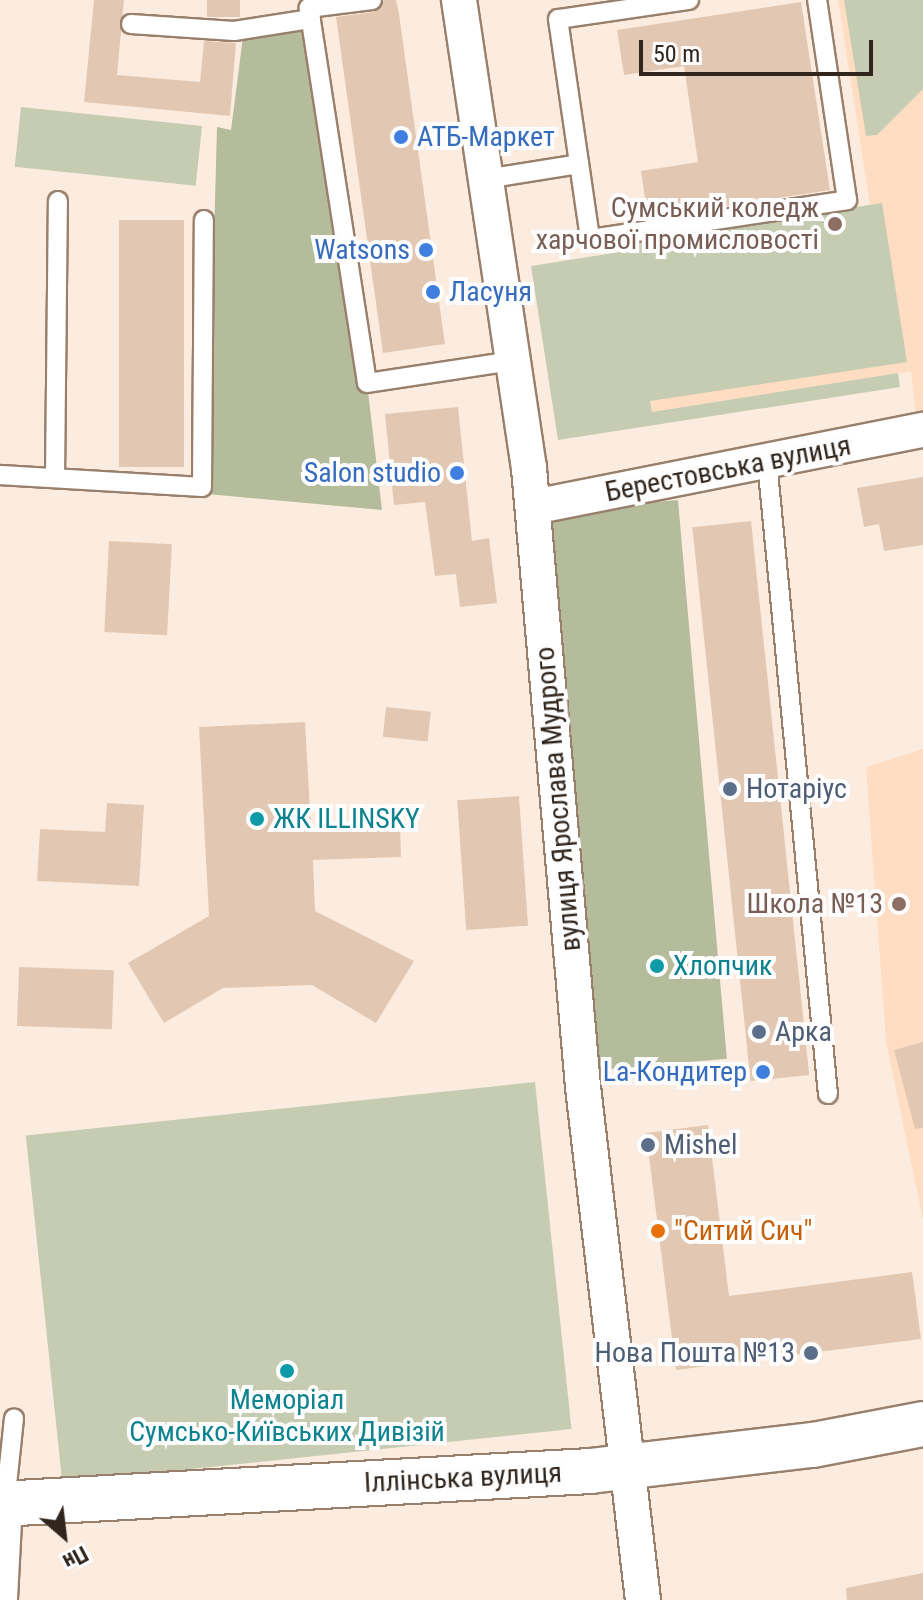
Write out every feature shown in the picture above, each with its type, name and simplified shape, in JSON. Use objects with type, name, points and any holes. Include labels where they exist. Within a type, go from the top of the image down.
[{"type":"main road","name":"Іллінська вулиця","points":[[2,1504],[628,1467],[813,1445],[923,1424]]},
{"type":"street","name":"вулиця Ярослава Мудрого","points":[[459,0],[533,507],[583,1087],[643,1600]]},
{"type":"street","name":"Берестовська вулиця","points":[[533,507],[923,430]]},
{"type":"street","points":[[0,1598],[2,1504]]},
{"type":"lane","points":[[372,0],[309,8],[367,383],[512,361]]},
{"type":"lane","points":[[689,0],[558,19],[590,239],[847,200],[817,0]]},
{"type":"lane","points":[[131,24],[234,31],[311,19]]},
{"type":"lane","points":[[486,179],[579,164]]},
{"type":"lane","points":[[55,478],[58,201]]},
{"type":"lane","points":[[0,475],[202,487],[204,220]]},
{"type":"lane","points":[[767,461],[828,1094]]},
{"type":"lane","points":[[2,1504],[14,1418]]},
{"type":"shaded area","name":"Сумський коледж харчової промисловості","points":[[838,0],[923,0],[923,430],[918,431],[911,371],[652,412],[625,242],[870,205]]},
{"type":"shaded area","name":"Школа №13","points":[[923,749],[923,1220],[886,1041],[866,767]]},
{"type":"green space","points":[[844,0],[923,0],[923,89],[877,135],[866,136]]},
{"type":"green space","points":[[311,19],[367,383],[382,510],[207,494],[217,127],[231,130],[244,29]]},
{"type":"green space","points":[[21,107],[202,126],[196,186],[15,167]]},
{"type":"green space","name":"Сумський коледж харчової промисловості","points":[[882,203],[907,362],[650,401],[652,412],[898,373],[900,387],[558,440],[531,266],[626,251],[625,242]]},
{"type":"green space","points":[[678,500],[727,1059],[596,1070],[547,511]]},
{"type":"green space","points":[[535,1082],[571,1429],[62,1483],[26,1136]]},
{"type":"building","points":[[94,0],[124,0],[117,75],[200,82],[204,41],[236,43],[230,116],[84,102]]},
{"type":"building","points":[[207,0],[240,0],[240,17],[207,17]]},
{"type":"building","points":[[384,0],[396,0],[399,14],[445,344],[383,353],[336,17],[374,12]]},
{"type":"building","points":[[801,2],[830,190],[648,218],[641,171],[698,162],[684,66],[624,75],[617,30]]},
{"type":"building","points":[[119,220],[184,220],[184,467],[119,467]]},
{"type":"building","points":[[458,407],[472,541],[489,538],[497,603],[460,607],[456,574],[435,576],[425,502],[394,505],[385,414]]},
{"type":"building","points":[[923,477],[923,545],[884,551],[879,524],[864,527],[857,488]]},
{"type":"building","points":[[751,521],[809,1075],[751,1081],[692,527]]},
{"type":"building","points":[[109,541],[172,544],[167,635],[104,632]]},
{"type":"building","points":[[386,707],[431,712],[428,742],[383,737]]},
{"type":"building","name":"ЖК ILLINSKY","points":[[305,722],[311,827],[400,824],[401,857],[313,860],[315,911],[414,961],[376,1023],[312,985],[223,988],[164,1023],[128,963],[209,916],[199,727]]},
{"type":"building","points":[[519,796],[528,926],[466,930],[457,800]]},
{"type":"building","points":[[107,803],[144,805],[139,886],[37,881],[40,829],[105,832]]},
{"type":"building","points":[[19,967],[114,970],[112,1029],[17,1026]]},
{"type":"building","points":[[923,1042],[923,1128],[915,1129],[894,1050]]},
{"type":"building","points":[[708,1125],[729,1296],[912,1272],[921,1339],[676,1370],[646,1133]]},
{"type":"building","points":[[923,1573],[923,1600],[847,1600],[846,1588]]},
{"type":"place","name":"АТБ-Маркет","points":[[401,137]]},
{"type":"place","name":"Сумський коледж харчової промисловості","points":[[835,224]]},
{"type":"place","name":"Watsons","points":[[426,250]]},
{"type":"place","name":"Ласуня","points":[[433,292]]},
{"type":"place","name":"Salon studio","points":[[457,473]]},
{"type":"place","name":"Нотаріус","points":[[730,789]]},
{"type":"place","name":"ЖК ILLINSKY","points":[[257,819]]},
{"type":"place","name":"Школа №13","points":[[899,904]]},
{"type":"place","name":"Хлопчик","points":[[657,966]]},
{"type":"place","name":"Арка","points":[[759,1032]]},
{"type":"place","name":"La-Кондитер","points":[[763,1072]]},
{"type":"place","name":"Mishel","points":[[648,1145]]},
{"type":"place","name":"\"Ситий Сич\"","points":[[658,1231]]},
{"type":"place","name":"Нова Пошта №13","points":[[811,1353]]},
{"type":"place","name":"Меморіал Сумсько-Київських Дивізій","points":[[287,1371]]}]
